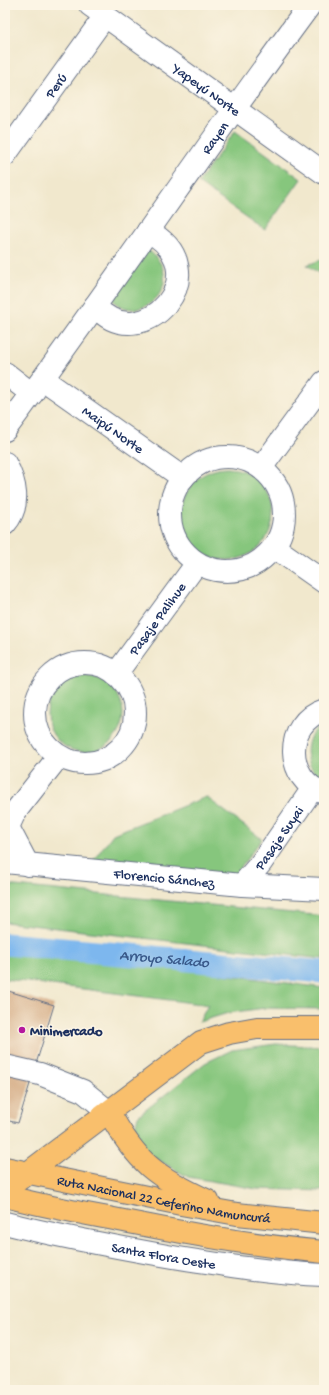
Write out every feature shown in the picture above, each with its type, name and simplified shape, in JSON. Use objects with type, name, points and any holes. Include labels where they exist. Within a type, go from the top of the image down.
[{"type":"highway","points":[[5,1190],[201,1042],[229,1033],[257,1028],[324,1028]]},
{"type":"highway","points":[[109,1112],[123,1138],[148,1167],[173,1185],[237,1214]]},
{"type":"highway","name":"Ruta Nacional 22 Ceferino Namuncurá","points":[[5,1168],[27,1174],[237,1214],[324,1223]]},
{"type":"highway","name":"Ruta Nacional 22 Ceferino Namuncurá","points":[[5,1196],[39,1205],[190,1234],[324,1252]]},
{"type":"street","name":"Rayen","points":[[5,430],[38,387],[234,108],[310,5]]},
{"type":"street","name":"Yapeyú Norte","points":[[98,11],[324,174]]},
{"type":"street","name":"Perú","points":[[5,154],[98,11]]},
{"type":"street","points":[[95,306],[100,312],[114,320],[129,323],[145,320],[159,313],[169,302],[176,288],[178,273],[175,258],[167,244],[148,230]]},
{"type":"street","name":"Maipú Norte","points":[[5,374],[38,387],[183,478]]},
{"type":"street","points":[[262,468],[324,382]]},
{"type":"street","points":[[224,456],[242,458],[262,468],[273,479],[282,496],[285,514],[281,533],[274,547],[258,563],[240,571],[220,572],[202,567],[186,555],[175,540],[169,521],[170,502],[177,485],[189,470],[205,460],[224,456]]},
{"type":"street","points":[[5,463],[13,477],[16,492],[14,507],[5,524]]},
{"type":"street","points":[[274,547],[324,582]]},
{"type":"street","name":"Pasaje Palihue","points":[[116,674],[197,563]]},
{"type":"street","points":[[76,663],[93,663],[110,669],[123,679],[132,694],[136,710],[134,727],[127,742],[115,754],[100,762],[84,764],[68,761],[59,756],[54,753],[43,740],[36,726],[35,710],[39,694],[48,680],[60,669],[76,663]]},
{"type":"street","points":[[319,791],[304,781],[297,769],[293,755],[294,741],[300,728],[309,717],[324,710]]},
{"type":"street","points":[[28,864],[6,826],[15,812],[59,756]]},
{"type":"street","name":"Pasaje Suyai","points":[[242,885],[262,863],[319,791]]},
{"type":"street","name":"Florencio Sánchez","points":[[5,862],[242,885],[324,889]]},
{"type":"street","points":[[5,1066],[40,1074],[83,1091],[109,1112]]},
{"type":"street","name":"Santa Flora Oeste","points":[[5,1223],[115,1247],[226,1266],[324,1275]]},
{"type":"green space","points":[[235,131],[301,179],[265,230],[198,183]]},
{"type":"green space","points":[[148,250],[160,262],[164,275],[163,287],[157,298],[147,305],[136,309],[124,307],[113,300]]},
{"type":"green space","points":[[324,259],[324,277],[307,265]]},
{"type":"green space","points":[[227,468],[245,472],[259,482],[269,496],[273,514],[269,532],[259,546],[245,556],[227,560],[209,556],[195,546],[185,532],[181,514],[185,496],[195,482],[209,472]]},
{"type":"green space","points":[[85,676],[99,679],[112,687],[120,700],[123,714],[120,728],[112,741],[99,749],[85,752],[71,749],[58,741],[50,728],[47,714],[50,700],[58,687],[71,679]]},
{"type":"green space","points":[[324,724],[324,780],[311,768],[307,752],[311,735],[316,729]]},
{"type":"green space","points":[[206,797],[262,839],[234,876],[92,862],[113,834]]},
{"type":"green space","points":[[5,885],[324,916],[324,959],[5,922]]},
{"type":"green space","points":[[5,953],[171,967],[324,988],[324,1009],[265,1008],[228,1013],[199,1022],[208,1005],[5,979]]},
{"type":"green space","points":[[276,1044],[324,1047],[324,1191],[257,1189],[188,1177],[148,1154],[133,1136],[138,1116],[205,1063],[232,1050]]},
{"type":"building","points":[[5,990],[54,1005],[18,1123],[5,1120]]},
{"type":"waterway","name":"Arroyo Salado","points":[[5,944],[324,972]]},
{"type":"place","name":"Minimercado","points":[[22,1030]]}]
